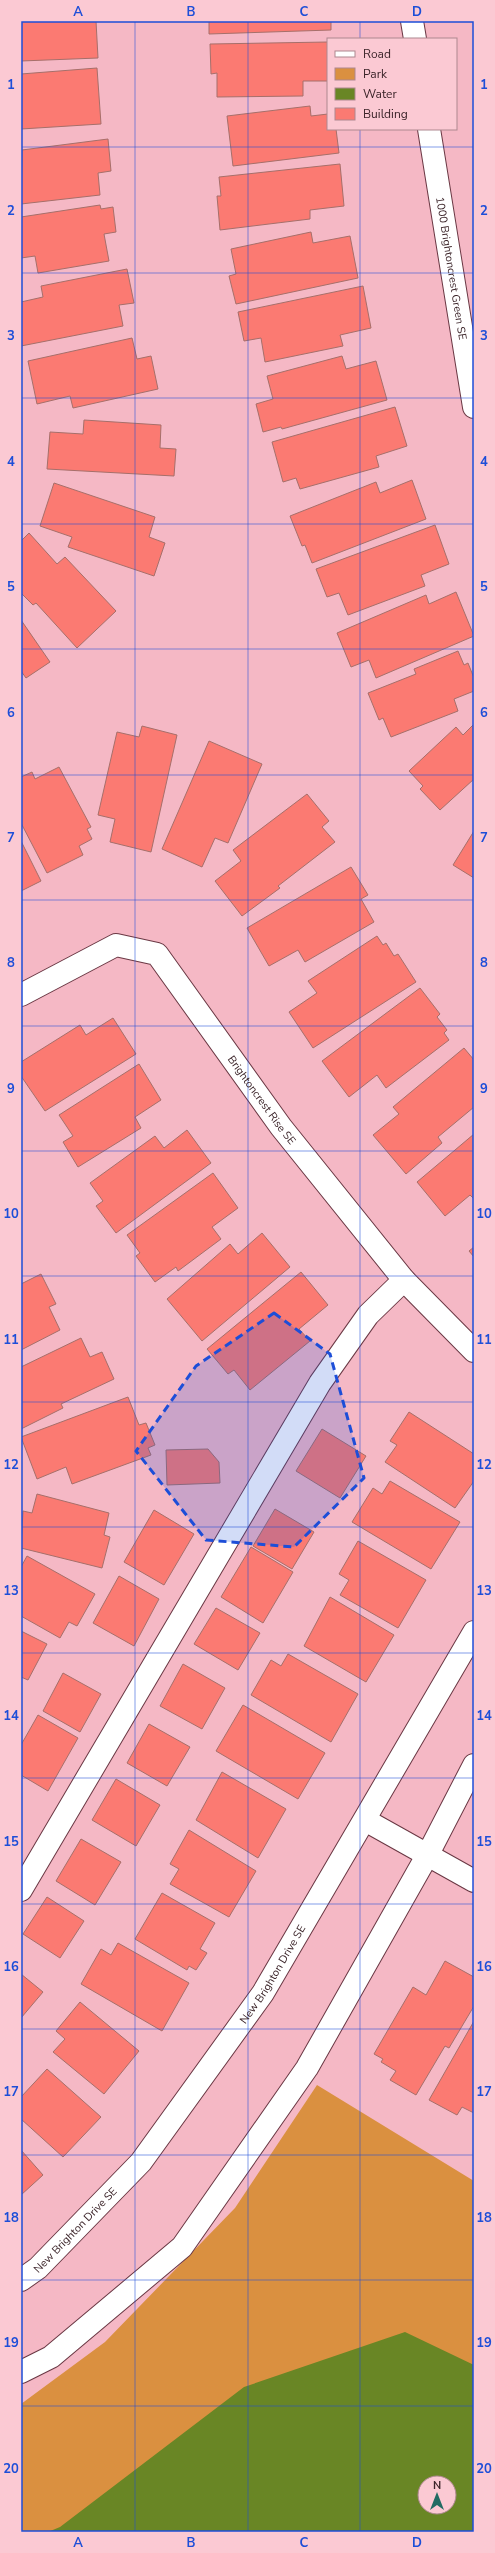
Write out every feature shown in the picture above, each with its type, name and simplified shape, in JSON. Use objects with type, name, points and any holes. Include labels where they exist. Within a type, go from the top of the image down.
[{"type":"street","points":[[412,21],[415,38]]},
{"type":"street","name":"1000 Brightoncrest Green SE","points":[[429,130],[474,407]]},
{"type":"street","name":"Brightoncrest Rise SE","points":[[21,995],[116,945],[157,954],[281,1127],[404,1280],[474,1351]]},
{"type":"street","points":[[21,1890],[320,1383],[368,1315],[404,1280]]},
{"type":"street","name":"New Brighton Drive SE","points":[[21,2280],[38,2268],[141,2162],[263,1993],[474,1632]]},
{"type":"street","points":[[21,2372],[51,2357],[182,2247],[307,2068],[428,1854],[474,1765]]},
{"type":"street","points":[[365,1820],[474,1881]]},
{"type":"highlighted area","points":[[274,1313],[330,1354],[364,1478],[294,1547],[206,1540],[136,1451],[196,1366]]},
{"type":"green space","points":[[317,2085],[474,2181],[474,2532],[21,2532],[21,2404],[105,2342],[235,2208]]},
{"type":"water","points":[[405,2332],[474,2365],[474,2532],[48,2532],[60,2527],[244,2387]]},
{"type":"building","points":[[21,21],[96,21],[98,58],[21,61]]},
{"type":"building","points":[[209,21],[331,21],[331,30],[209,34]]},
{"type":"building","points":[[327,42],[327,81],[303,81],[303,96],[217,97],[217,73],[211,74],[210,44]]},
{"type":"building","points":[[97,68],[101,124],[21,129],[21,74]]},
{"type":"building","points":[[310,106],[311,116],[327,114],[327,130],[336,130],[339,153],[233,166],[227,116]]},
{"type":"building","points":[[108,139],[111,171],[98,173],[100,195],[21,204],[22,150]]},
{"type":"building","points":[[340,164],[344,206],[310,210],[310,219],[220,230],[217,196],[221,196],[219,177]]},
{"type":"building","points":[[100,205],[101,209],[113,207],[116,232],[104,234],[109,261],[38,273],[35,256],[21,258],[21,217]]},
{"type":"building","points":[[311,232],[313,243],[350,236],[358,278],[236,304],[229,276],[236,274],[231,249]]},
{"type":"building","points":[[127,269],[134,303],[119,305],[123,326],[21,346],[21,302],[43,297],[41,286]]},
{"type":"building","points":[[363,286],[371,328],[340,335],[343,346],[265,362],[261,338],[244,341],[238,312]]},
{"type":"building","points":[[132,338],[137,359],[151,356],[158,389],[73,408],[70,396],[37,404],[28,361]]},
{"type":"building","points":[[342,356],[346,369],[376,361],[387,400],[282,429],[281,427],[263,432],[256,404],[273,399],[267,376]]},
{"type":"building","points":[[395,407],[407,446],[376,456],[379,467],[300,489],[296,478],[283,482],[272,442]]},
{"type":"building","points":[[84,420],[161,425],[160,448],[176,449],[174,476],[47,469],[50,432],[83,434]]},
{"type":"building","points":[[412,480],[426,519],[312,563],[305,545],[302,546],[290,516],[376,482],[380,493]]},
{"type":"building","points":[[54,483],[155,517],[149,537],[165,543],[154,576],[68,547],[72,537],[40,526]]},
{"type":"building","points":[[435,525],[449,564],[421,575],[425,586],[348,615],[339,593],[327,597],[316,569]]},
{"type":"building","points":[[29,533],[57,564],[65,557],[116,611],[77,648],[36,603],[33,605],[21,593],[21,541]]},
{"type":"building","points":[[456,592],[474,636],[376,678],[369,660],[351,667],[337,633],[426,595],[429,604]]},
{"type":"building","points":[[21,620],[50,662],[26,678],[21,671]]},
{"type":"building","points":[[458,651],[464,665],[468,663],[474,678],[474,691],[454,699],[458,711],[391,737],[383,718],[379,720],[368,693],[416,674],[414,669]]},
{"type":"building","points":[[474,724],[474,779],[440,810],[420,789],[423,786],[409,771],[456,727],[463,735]]},
{"type":"building","points":[[142,726],[177,735],[151,852],[110,842],[115,819],[98,815],[117,732],[139,737]]},
{"type":"building","points":[[209,741],[262,764],[228,843],[215,838],[202,867],[162,849]]},
{"type":"building","points":[[59,767],[91,827],[87,829],[92,839],[79,846],[83,855],[47,873],[21,823],[21,777],[32,772],[35,779]]},
{"type":"building","points":[[307,794],[329,821],[322,827],[335,842],[278,886],[280,888],[242,916],[215,881],[241,861],[233,850]]},
{"type":"building","points":[[474,831],[474,878],[453,865]]},
{"type":"building","points":[[21,841],[41,881],[21,891]]},
{"type":"building","points":[[351,867],[368,895],[361,899],[374,922],[305,962],[298,950],[269,966],[247,928]]},
{"type":"building","points":[[377,936],[383,945],[386,943],[394,956],[398,954],[416,982],[313,1048],[289,1012],[317,993],[308,981]]},
{"type":"building","points":[[420,988],[440,1014],[437,1017],[447,1030],[444,1033],[449,1040],[386,1088],[377,1075],[349,1097],[322,1061]]},
{"type":"building","points":[[113,1018],[136,1054],[45,1111],[21,1076],[21,1062],[80,1025],[86,1035]]},
{"type":"building","points":[[464,1048],[474,1060],[474,1107],[438,1137],[442,1143],[406,1174],[373,1135],[399,1114],[393,1107]]},
{"type":"building","points":[[139,1064],[161,1100],[135,1117],[141,1128],[78,1167],[63,1142],[73,1136],[59,1115]]},
{"type":"building","points":[[187,1130],[211,1163],[116,1233],[96,1206],[103,1201],[90,1183],[155,1136],[164,1148]]},
{"type":"building","points":[[474,1134],[474,1199],[470,1195],[445,1216],[417,1182]]},
{"type":"building","points":[[213,1173],[238,1208],[212,1227],[221,1239],[178,1271],[176,1267],[155,1282],[136,1256],[140,1253],[127,1235]]},
{"type":"building","points":[[262,1233],[290,1267],[202,1341],[167,1299],[230,1244],[238,1254]]},
{"type":"building","points":[[474,1247],[474,1257],[469,1251]]},
{"type":"building","points":[[301,1272],[328,1305],[299,1329],[310,1341],[250,1390],[234,1370],[228,1374],[207,1349]]},
{"type":"building","points":[[41,1274],[56,1304],[49,1307],[60,1330],[21,1350],[21,1284]]},
{"type":"building","points":[[81,1338],[90,1357],[102,1352],[114,1379],[61,1404],[63,1408],[21,1429],[21,1367]]},
{"type":"building","points":[[128,1397],[139,1425],[146,1423],[155,1445],[148,1448],[151,1455],[72,1484],[66,1467],[37,1479],[21,1437]]},
{"type":"building","points":[[409,1412],[474,1454],[474,1481],[455,1508],[385,1462],[397,1445],[390,1441]]},
{"type":"building","points":[[322,1429],[366,1456],[340,1498],[296,1471]]},
{"type":"building","points":[[208,1449],[219,1462],[220,1483],[167,1485],[166,1450]]},
{"type":"building","points":[[390,1481],[460,1522],[431,1569],[352,1522],[373,1488],[382,1494]]},
{"type":"building","points":[[37,1494],[109,1513],[104,1535],[110,1537],[102,1568],[21,1548],[23,1511],[32,1513]]},
{"type":"building","points":[[275,1509],[314,1532],[292,1569],[253,1546]]},
{"type":"building","points":[[154,1510],[194,1534],[164,1585],[124,1562]]},
{"type":"building","points":[[358,1541],[426,1580],[398,1628],[340,1595],[349,1580],[339,1574]]},
{"type":"building","points":[[251,1547],[293,1572],[263,1623],[221,1597]]},
{"type":"building","points":[[27,1556],[95,1594],[77,1626],[69,1622],[60,1638],[21,1616],[21,1567]]},
{"type":"building","points":[[119,1576],[159,1599],[134,1646],[93,1623]]},
{"type":"building","points":[[330,1597],[394,1635],[366,1682],[304,1646]]},
{"type":"building","points":[[216,1608],[260,1633],[238,1670],[194,1644]]},
{"type":"building","points":[[21,1631],[47,1644],[28,1680],[21,1677]]},
{"type":"building","points":[[288,1654],[358,1694],[331,1742],[251,1695],[271,1660],[281,1666]]},
{"type":"building","points":[[183,1664],[225,1688],[202,1729],[160,1706]]},
{"type":"building","points":[[63,1673],[101,1694],[80,1732],[43,1711]]},
{"type":"building","points":[[243,1705],[325,1753],[298,1799],[216,1751]]},
{"type":"building","points":[[38,1715],[78,1738],[48,1791],[21,1775],[21,1745]]},
{"type":"building","points":[[149,1724],[190,1747],[167,1786],[127,1763]]},
{"type":"building","points":[[222,1772],[286,1809],[258,1858],[196,1820]]},
{"type":"building","points":[[116,1779],[160,1805],[136,1846],[92,1820]]},
{"type":"building","points":[[189,1830],[256,1871],[229,1917],[170,1884],[179,1869],[170,1864]]},
{"type":"building","points":[[81,1839],[121,1862],[95,1905],[56,1881]]},
{"type":"building","points":[[162,1893],[215,1923],[200,1949],[207,1953],[196,1970],[189,1966],[187,1970],[135,1939]]},
{"type":"building","points":[[47,1897],[84,1921],[60,1958],[23,1934]]},
{"type":"building","points":[[118,1943],[189,1983],[162,2031],[81,1984],[101,1949],[111,1955]]},
{"type":"building","points":[[445,1961],[474,1977],[474,2006],[449,2048],[445,2046],[416,2095],[390,2080],[396,2071],[381,2062],[383,2059],[374,2054],[413,1987],[426,1995]]},
{"type":"building","points":[[21,1974],[43,1992],[21,2018]]},
{"type":"building","points":[[80,2002],[139,2051],[104,2094],[53,2052],[65,2039],[56,2031]]},
{"type":"building","points":[[474,2021],[474,2113],[462,2107],[457,2115],[429,2100]]},
{"type":"building","points":[[47,2069],[101,2117],[63,2157],[21,2119],[21,2097]]},
{"type":"building","points":[[21,2150],[43,2175],[21,2195]]}]
